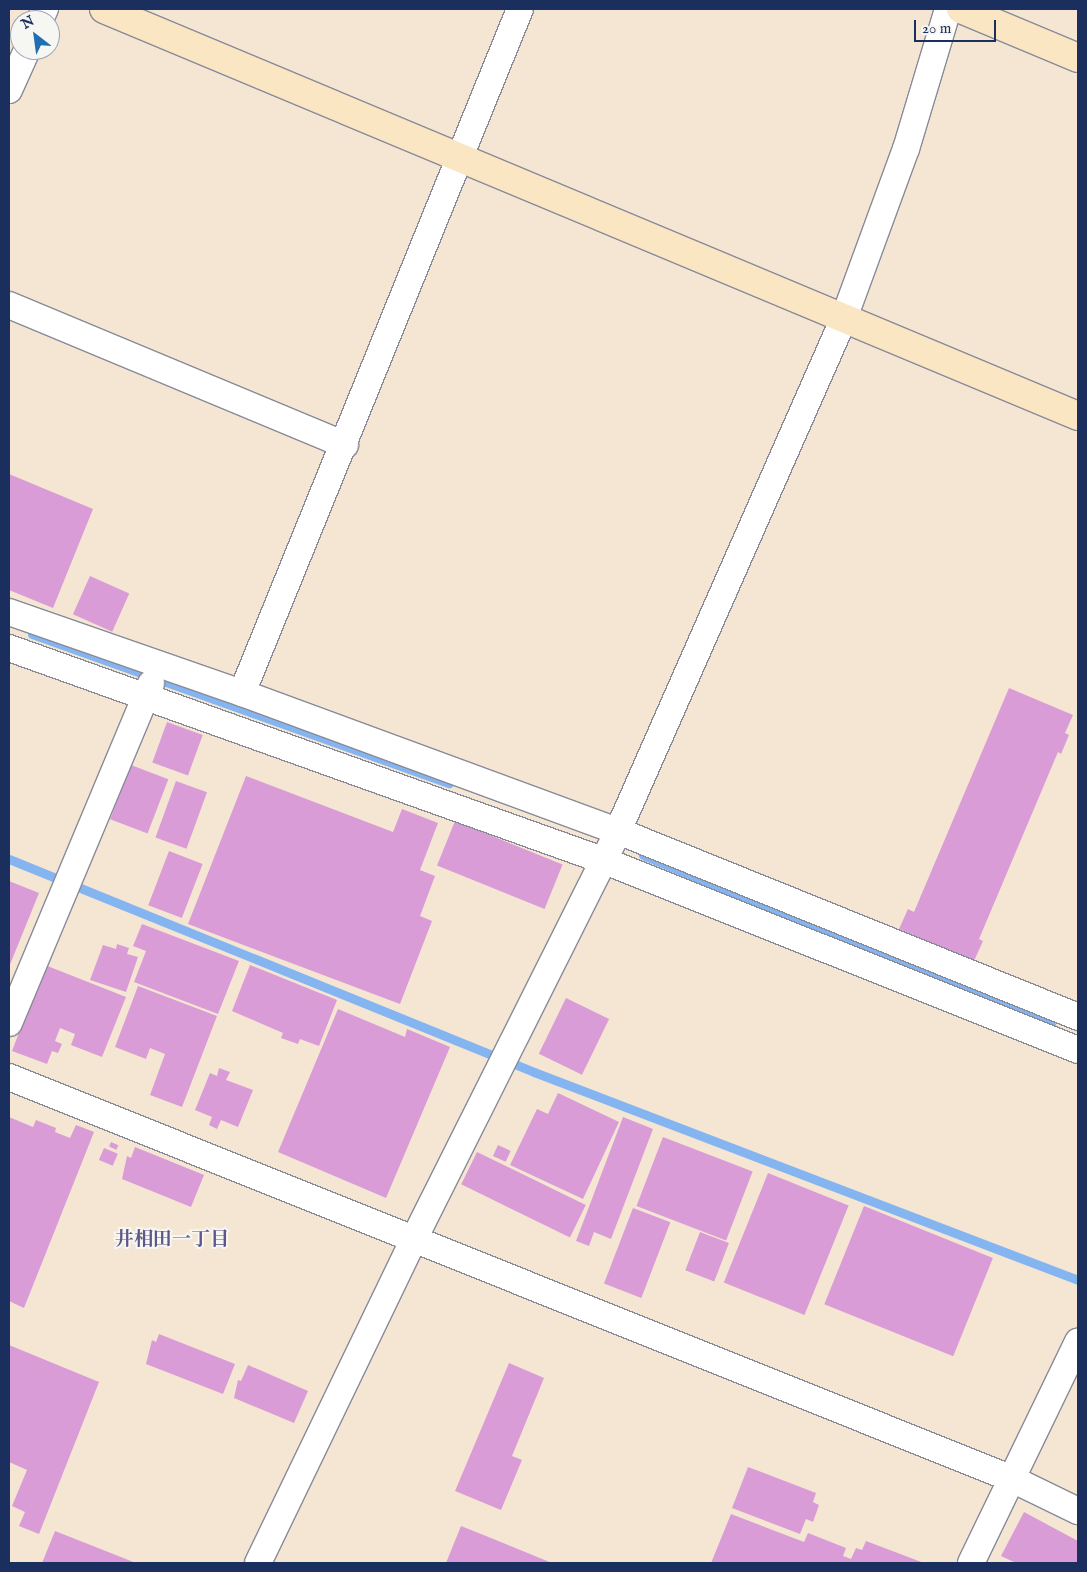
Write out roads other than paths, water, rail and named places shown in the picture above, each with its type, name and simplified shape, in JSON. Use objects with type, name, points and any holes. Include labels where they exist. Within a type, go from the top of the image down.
[{"type":"street","points":[[104,9],[460,156],[1078,416]]},
{"type":"street","points":[[242,693],[345,445],[520,9]]},
{"type":"street","points":[[258,1563],[414,1241],[605,861],[844,318],[906,149],[948,9]]},
{"type":"street","points":[[961,9],[1078,58]]},
{"type":"street","points":[[9,90],[22,60]]},
{"type":"street","points":[[9,305],[345,445]]},
{"type":"street","points":[[9,612],[242,693],[618,831],[1078,1016]]},
{"type":"street","points":[[9,648],[605,861],[1078,1050]]},
{"type":"street","points":[[9,1023],[144,697],[160,664]]},
{"type":"street","points":[[9,1077],[414,1241],[1010,1478],[1078,1511]]},
{"type":"street","points":[[971,1563],[1010,1478],[1078,1342]]},
{"type":"waterway","points":[[32,634],[449,783]]},
{"type":"waterway","points":[[643,855],[1051,1025]]},
{"type":"waterway","points":[[9,859],[534,1072],[1078,1280]]},
{"type":"district","name":"井相田一丁目","points":[[172,1241]]}]
